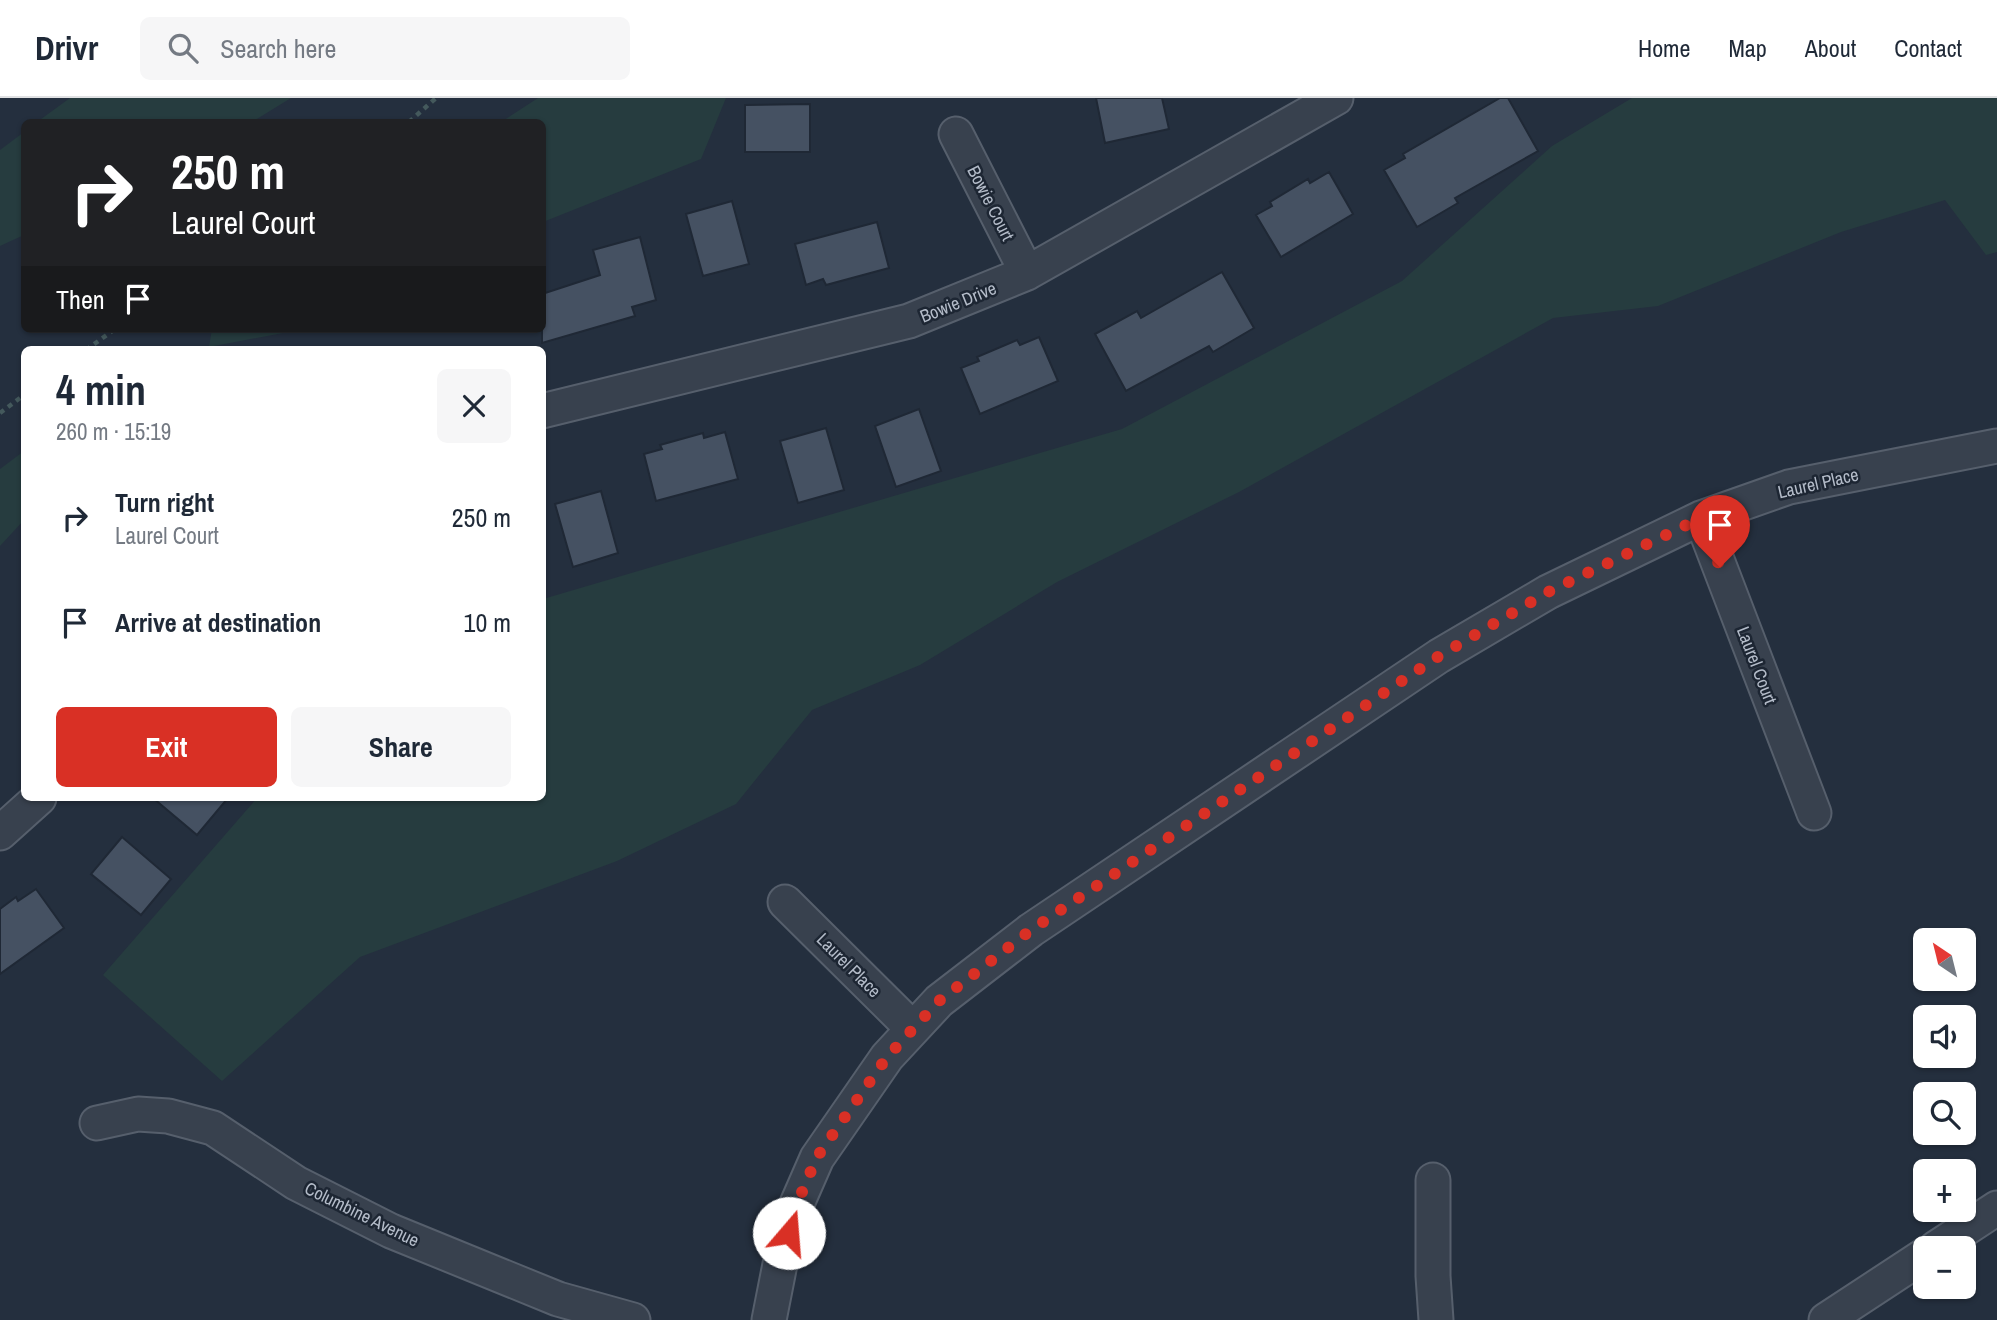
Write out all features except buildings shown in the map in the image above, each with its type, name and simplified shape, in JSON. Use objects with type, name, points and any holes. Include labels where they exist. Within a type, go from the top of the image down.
[{"type":"street","name":"Bowie Drive","points":[[546,410],[909,321],[1027,273],[1336,98]]},
{"type":"street","name":"Bowie Court","points":[[956,134],[1027,273]]},
{"type":"street","name":"Laurel Place","points":[[769,1320],[796,1206],[817,1157],[887,1057],[939,1001],[1031,930],[1439,656],[1548,592],[1701,518],[1788,487],[1997,446]]},
{"type":"street","name":"Laurel Court","points":[[1701,518],[1814,813]]},
{"type":"street","points":[[0,833],[35,801]]},
{"type":"street","name":"Laurel Place","points":[[785,902],[914,1029]]},
{"type":"street","name":"Columbine Avenue","points":[[97,1123],[138,1114],[168,1115],[213,1128],[296,1183],[391,1231],[558,1299],[633,1320]]},
{"type":"street","points":[[1433,1180],[1436,1320]]},
{"type":"street","points":[[1954,1236],[1997,1208]]},
{"type":"street","points":[[1826,1320],[1913,1263]]},
{"type":"path","points":[[412,119],[436,98]]},
{"type":"path","points":[[92,346],[109,333]]},
{"type":"path","points":[[0,412],[21,397]]},
{"type":"green space","points":[[70,98],[291,98],[257,119],[41,119]]},
{"type":"green space","points":[[538,98],[726,98],[701,159],[546,221],[546,119],[506,119]]},
{"type":"green space","points":[[1632,98],[1997,98],[1997,252],[1986,255],[1945,200],[1841,232],[1658,306],[1553,318],[1239,492],[1057,582],[920,665],[812,710],[736,804],[617,861],[360,957],[222,1081],[103,975],[254,801],[546,801],[546,598],[1122,429],[1402,281],[1552,146]]},
{"type":"green space","points":[[21,134],[21,236],[0,246],[0,150]]},
{"type":"green space","points":[[211,333],[283,333],[214,346],[209,346]]},
{"type":"green space","points":[[21,453],[21,523],[0,546],[0,469]]},
{"type":"route","points":[[789,1233],[796,1206],[817,1157],[887,1057],[939,1001],[1031,930],[1439,656],[1548,592],[1701,518],[1720,567]]}]
